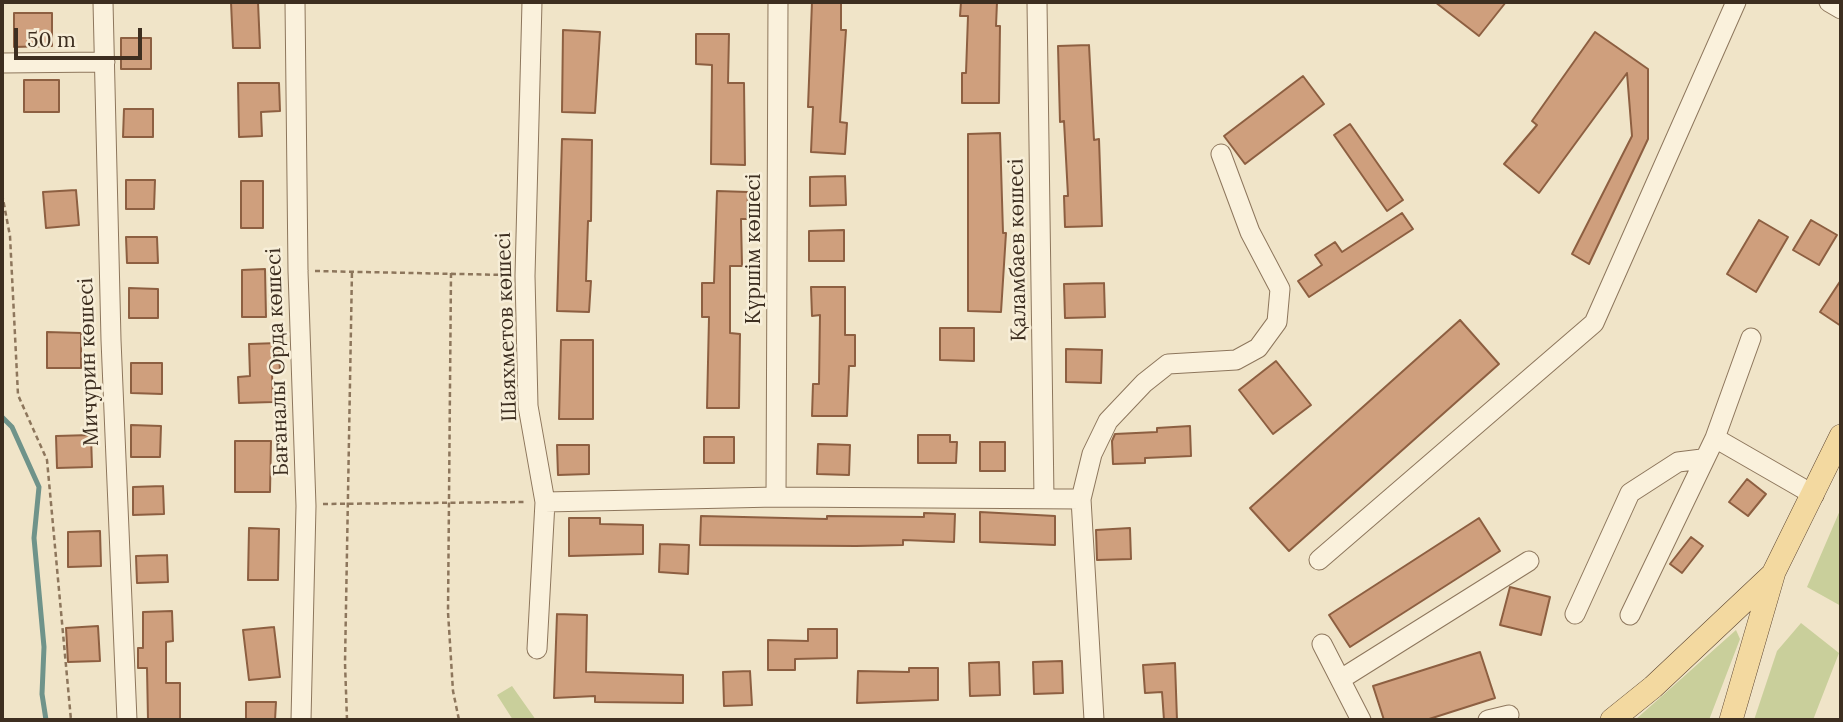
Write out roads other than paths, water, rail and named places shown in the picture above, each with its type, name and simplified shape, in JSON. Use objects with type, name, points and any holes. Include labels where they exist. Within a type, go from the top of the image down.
[{"type":"main road","points":[[1731,720],[1774,572],[1841,436]]},
{"type":"main road","points":[[1612,720],[1653,687],[1774,572]]},
{"type":"street","name":"Мичурин көшесі","points":[[103,2],[111,340],[128,720]]},
{"type":"street","name":"Бағаналы Орда көшесі","points":[[295,2],[298,271],[306,506],[301,720]]},
{"type":"street","name":"Шаяхметов көшесі","points":[[532,2],[525,276],[528,406],[545,502],[537,649]]},
{"type":"street","name":"Күршім көшесі","points":[[775,497],[778,2]]},
{"type":"street","name":"Қаламбаев көшесі","points":[[1037,2],[1044,498]]},
{"type":"street","points":[[1320,560],[1594,323],[1736,2]]},
{"type":"street","points":[[1829,2],[1841,9]]},
{"type":"street","points":[[2,63],[105,62]]},
{"type":"street","points":[[1094,720],[1081,499],[1091,454],[1108,421],[1144,383],[1168,364],[1236,360],[1258,348],[1277,322],[1280,289],[1250,232],[1221,154]]},
{"type":"street","points":[[1630,615],[1702,459],[1715,438],[1751,338]]},
{"type":"street","points":[[1715,438],[1814,495]]},
{"type":"street","points":[[1575,614],[1630,493],[1678,462],[1702,459]]},
{"type":"street","points":[[545,502],[775,497],[1081,499]]},
{"type":"street","points":[[1340,679],[1529,561]]},
{"type":"street","points":[[1322,644],[1361,720]]},
{"type":"street","points":[[1489,720],[1509,715]]},
{"type":"waterway","points":[[2,417],[12,427],[39,487],[34,538],[44,647],[42,694],[46,720]]}]
